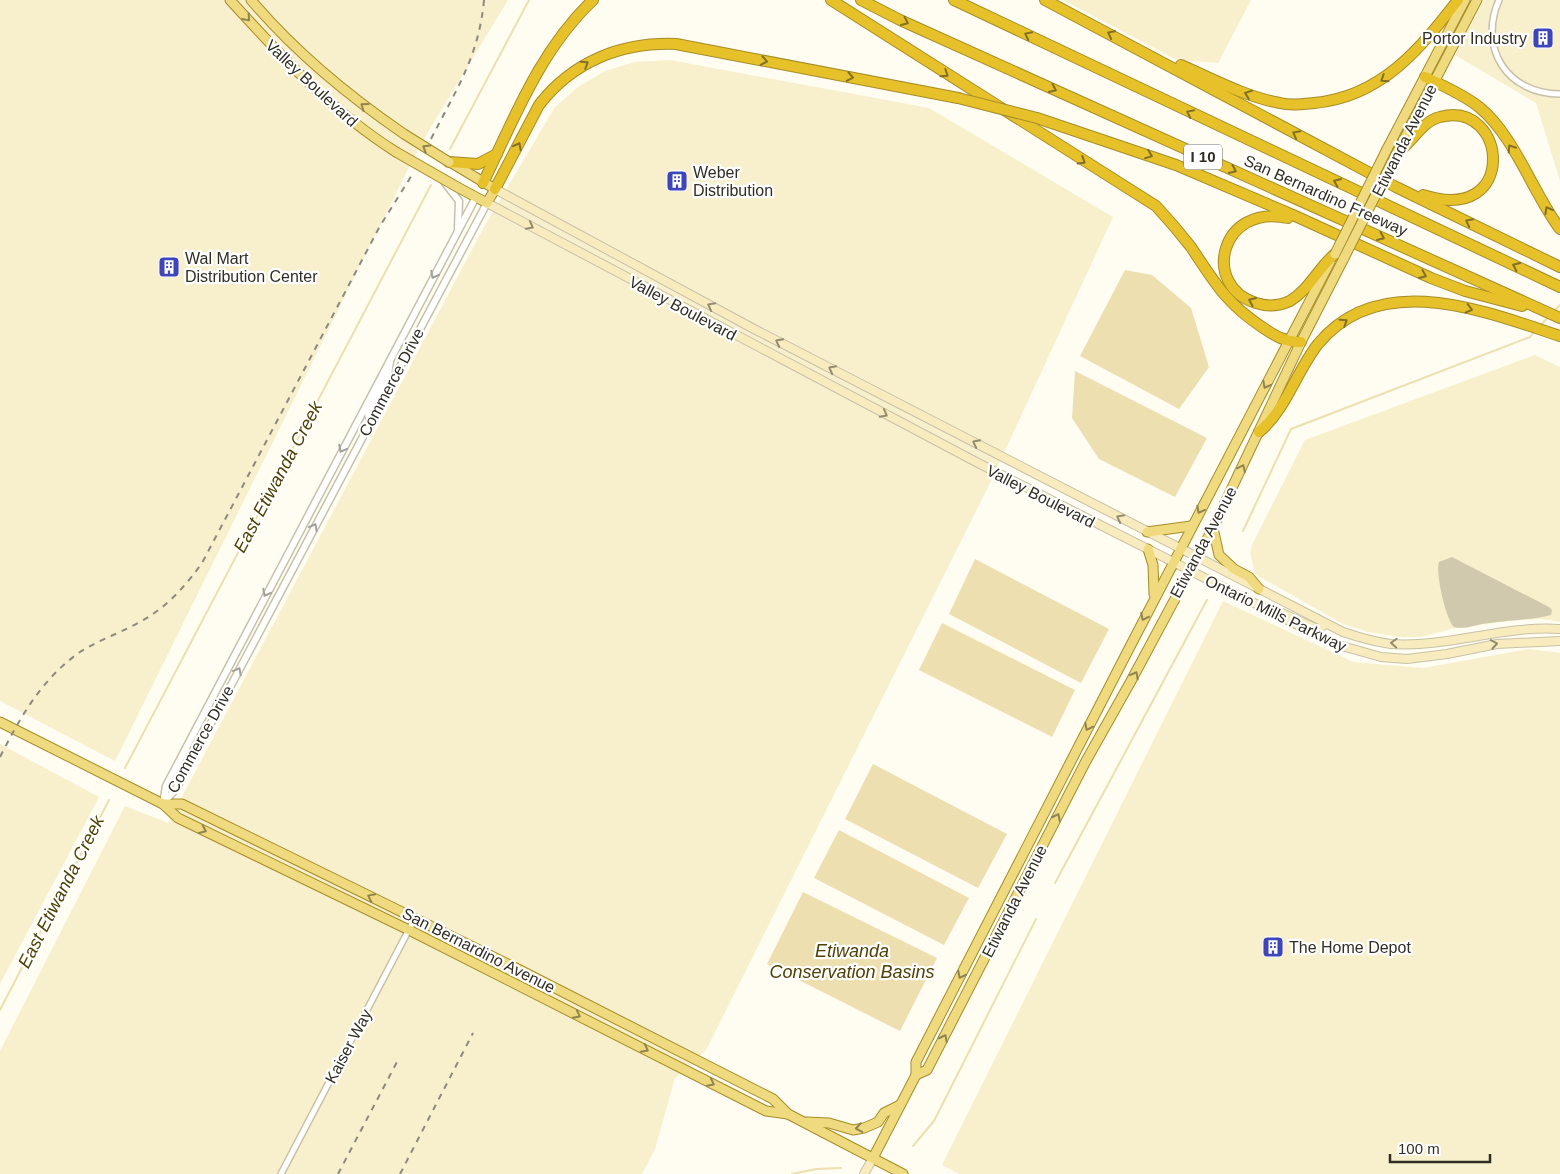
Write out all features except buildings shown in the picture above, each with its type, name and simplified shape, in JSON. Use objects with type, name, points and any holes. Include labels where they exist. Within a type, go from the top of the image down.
[{"type":"highway","points":[[483,183],[547,55],[568,26],[593,0]]},
{"type":"highway","points":[[831,0],[1156,206],[1190,247],[1205,272],[1232,305],[1271,333],[1288,342],[1301,342]]},
{"type":"highway","name":"San Bernardino Freeway","points":[[861,0],[900,20],[1559,318]]},
{"type":"highway","name":"San Bernardino Freeway","points":[[954,0],[1560,286]]},
{"type":"highway","points":[[1045,0],[1386,181],[1560,267]]},
{"type":"highway","points":[[1154,57],[1171,61],[1268,100],[1295,105],[1325,102],[1360,92],[1387,77],[1409,58],[1458,0]]},
{"type":"highway","points":[[495,189],[540,105],[564,78],[591,61],[630,46],[654,43],[676,44],[958,98],[1036,118],[1176,165],[1382,258],[1465,291],[1546,312]]},
{"type":"highway","points":[[1430,80],[1468,99],[1490,117],[1560,229]]},
{"type":"highway","points":[[1386,181],[1441,200],[1460,200],[1481,189],[1492,172],[1494,162],[1492,144],[1486,134],[1473,121],[1457,116],[1439,117],[1432,120],[1406,147],[1392,151]]},
{"type":"highway","points":[[449,162],[469,169],[498,153]]},
{"type":"highway","points":[[1319,228],[1277,215],[1265,215],[1244,222],[1233,233],[1226,247],[1225,263],[1230,281],[1239,293],[1251,301],[1268,306],[1281,304],[1298,295],[1324,263],[1340,256]]},
{"type":"highway","points":[[1259,432],[1271,422],[1304,365],[1326,336],[1349,318],[1378,305],[1413,300],[1432,301],[1560,336]]},
{"type":"main road","name":"Valley Boulevard","points":[[230,0],[320,94],[361,128],[458,191],[476,197],[747,342],[1173,562]]},
{"type":"main road","name":"Valley Boulevard","points":[[251,0],[273,27],[334,84],[404,134],[449,162]]},
{"type":"main road","name":"Etiwanda Avenue","points":[[1430,80],[1465,0]]},
{"type":"main road","name":"Etiwanda Avenue","points":[[916,1075],[928,1070],[1081,770],[1142,661],[1212,528],[1259,432],[1340,256],[1392,151],[1430,80],[1477,0]]},
{"type":"main road","name":"Valley Boulevard","points":[[469,169],[483,183],[754,329],[1179,548]]},
{"type":"main road","name":"Commerce Drive","points":[[476,197],[483,183]]},
{"type":"main road","name":"Commerce Drive","points":[[487,203],[495,189]]},
{"type":"main road","name":"Etiwanda Avenue","points":[[864,1174],[916,1075],[916,1062],[1179,548],[1288,342],[1340,256]]},
{"type":"main road","points":[[1147,532],[1191,526]]},
{"type":"main road","points":[[1212,528],[1219,555],[1234,569],[1249,577],[1259,589]]},
{"type":"main road","name":"Ontario Mills Parkway","points":[[1179,548],[1326,624],[1362,638],[1398,644],[1528,628],[1560,629]]},
{"type":"main road","points":[[1148,549],[1153,565],[1154,597]]},
{"type":"main road","name":"Ontario Mills Parkway","points":[[1173,562],[1272,613],[1352,650],[1393,658],[1434,656],[1511,642],[1560,641]]},
{"type":"main road","points":[[1272,613],[1282,612],[1317,629],[1326,624]]},
{"type":"main road","name":"San Bernardino Avenue","points":[[0,722],[162,804],[178,818],[409,930],[766,1112],[788,1114]]},
{"type":"main road","name":"San Bernardino Avenue","points":[[162,804],[182,804],[415,918],[773,1099],[788,1114],[903,1174]]},
{"type":"main road","points":[[803,1122],[829,1123],[841,1128],[859,1129],[878,1122],[884,1113],[900,1105]]},
{"type":"street","points":[[1499,0],[1491,27],[1494,50],[1499,61],[1512,77],[1528,89],[1560,94]]},
{"type":"street","points":[[457,232],[460,210],[458,191]]},
{"type":"street","name":"Commerce Drive","points":[[162,804],[166,786],[390,357],[476,197]]},
{"type":"street","name":"Commerce Drive","points":[[162,804],[176,789],[487,203]]},
{"type":"street","points":[[370,422],[368,413],[388,375],[390,357]]},
{"type":"street","name":"Kaiser Way","points":[[281,1174],[415,918]]},
{"type":"shaded area","points":[[0,0],[508,0],[428,132],[407,171],[115,761],[0,701]]},
{"type":"shaded area","points":[[1063,0],[1251,0],[1218,63],[1177,60]]},
{"type":"shaded area","points":[[1484,0],[1560,0],[1560,181],[1536,103],[1455,55]]},
{"type":"shaded area","points":[[670,60],[929,108],[1113,217],[991,481],[706,1050],[675,1078],[655,1149],[642,1174],[0,1174],[0,1051],[125,806],[168,823],[484,227],[555,107],[578,87],[605,71],[635,62]]},
{"type":"shaded area","points":[[1535,355],[1560,367],[1560,622],[1542,619],[1516,620],[1456,628],[1420,637],[1399,637],[1368,632],[1343,624],[1255,574],[1250,552],[1252,545],[1305,440]]},
{"type":"shaded area","points":[[1452,557],[1549,607],[1552,610],[1551,615],[1467,627],[1454,627],[1445,606],[1438,567],[1439,562]]},
{"type":"shaded area","points":[[1223,601],[1353,662],[1423,668],[1529,649],[1560,653],[1560,1174],[959,1174],[942,1165]]},
{"type":"shaded area","points":[[0,744],[99,797],[0,984]]},
{"type":"water","points":[[1125,270],[1152,275],[1191,308],[1209,367],[1179,409],[1080,356]]},
{"type":"water","points":[[1075,371],[1207,438],[1175,497],[1099,459],[1072,418]]},
{"type":"water","points":[[975,559],[1109,629],[1081,683],[949,614]]},
{"type":"water","points":[[942,623],[1075,690],[1052,737],[919,670]]},
{"type":"water","points":[[873,764],[1007,834],[978,888],[845,819]]},
{"type":"water","name":"Etiwanda Conservation Basins","points":[[839,830],[969,898],[944,945],[814,878]]},
{"type":"water","name":"Etiwanda Conservation Basins","points":[[803,892],[937,958],[900,1031],[767,964]]},
{"type":"waterway","name":"East Etiwanda Creek","points":[[450,149],[529,0]]},
{"type":"waterway","name":"East Etiwanda Creek","points":[[125,768],[431,185]]},
{"type":"waterway","points":[[1554,311],[1560,305]]},
{"type":"waterway","points":[[1541,325],[1549,316]]},
{"type":"waterway","points":[[1243,531],[1291,429],[1530,337],[1534,332]]},
{"type":"waterway","points":[[1055,883],[1207,600]]},
{"type":"waterway","name":"East Etiwanda Creek","points":[[0,1010],[109,800]]},
{"type":"waterway","points":[[913,1146],[934,1121],[1036,919]]},
{"type":"waterway","points":[[792,1174],[816,1169],[841,1168]]},
{"type":"railway","points":[[431,139],[472,56],[484,0]]},
{"type":"railway","points":[[0,757],[32,701],[52,676],[84,649],[138,623],[157,611],[189,581],[202,563],[380,226],[412,175]]},
{"type":"railway","points":[[400,1174],[473,1033]]},
{"type":"railway","points":[[338,1174],[398,1060]]},
{"type":"place","name":"Portor Industry","points":[[1543,38]]},
{"type":"place","name":"Weber Distribution","points":[[677,181]]},
{"type":"place","name":"Wal Mart Distribution Center","points":[[169,267]]},
{"type":"place","name":"The Home Depot","points":[[1273,947]]}]
